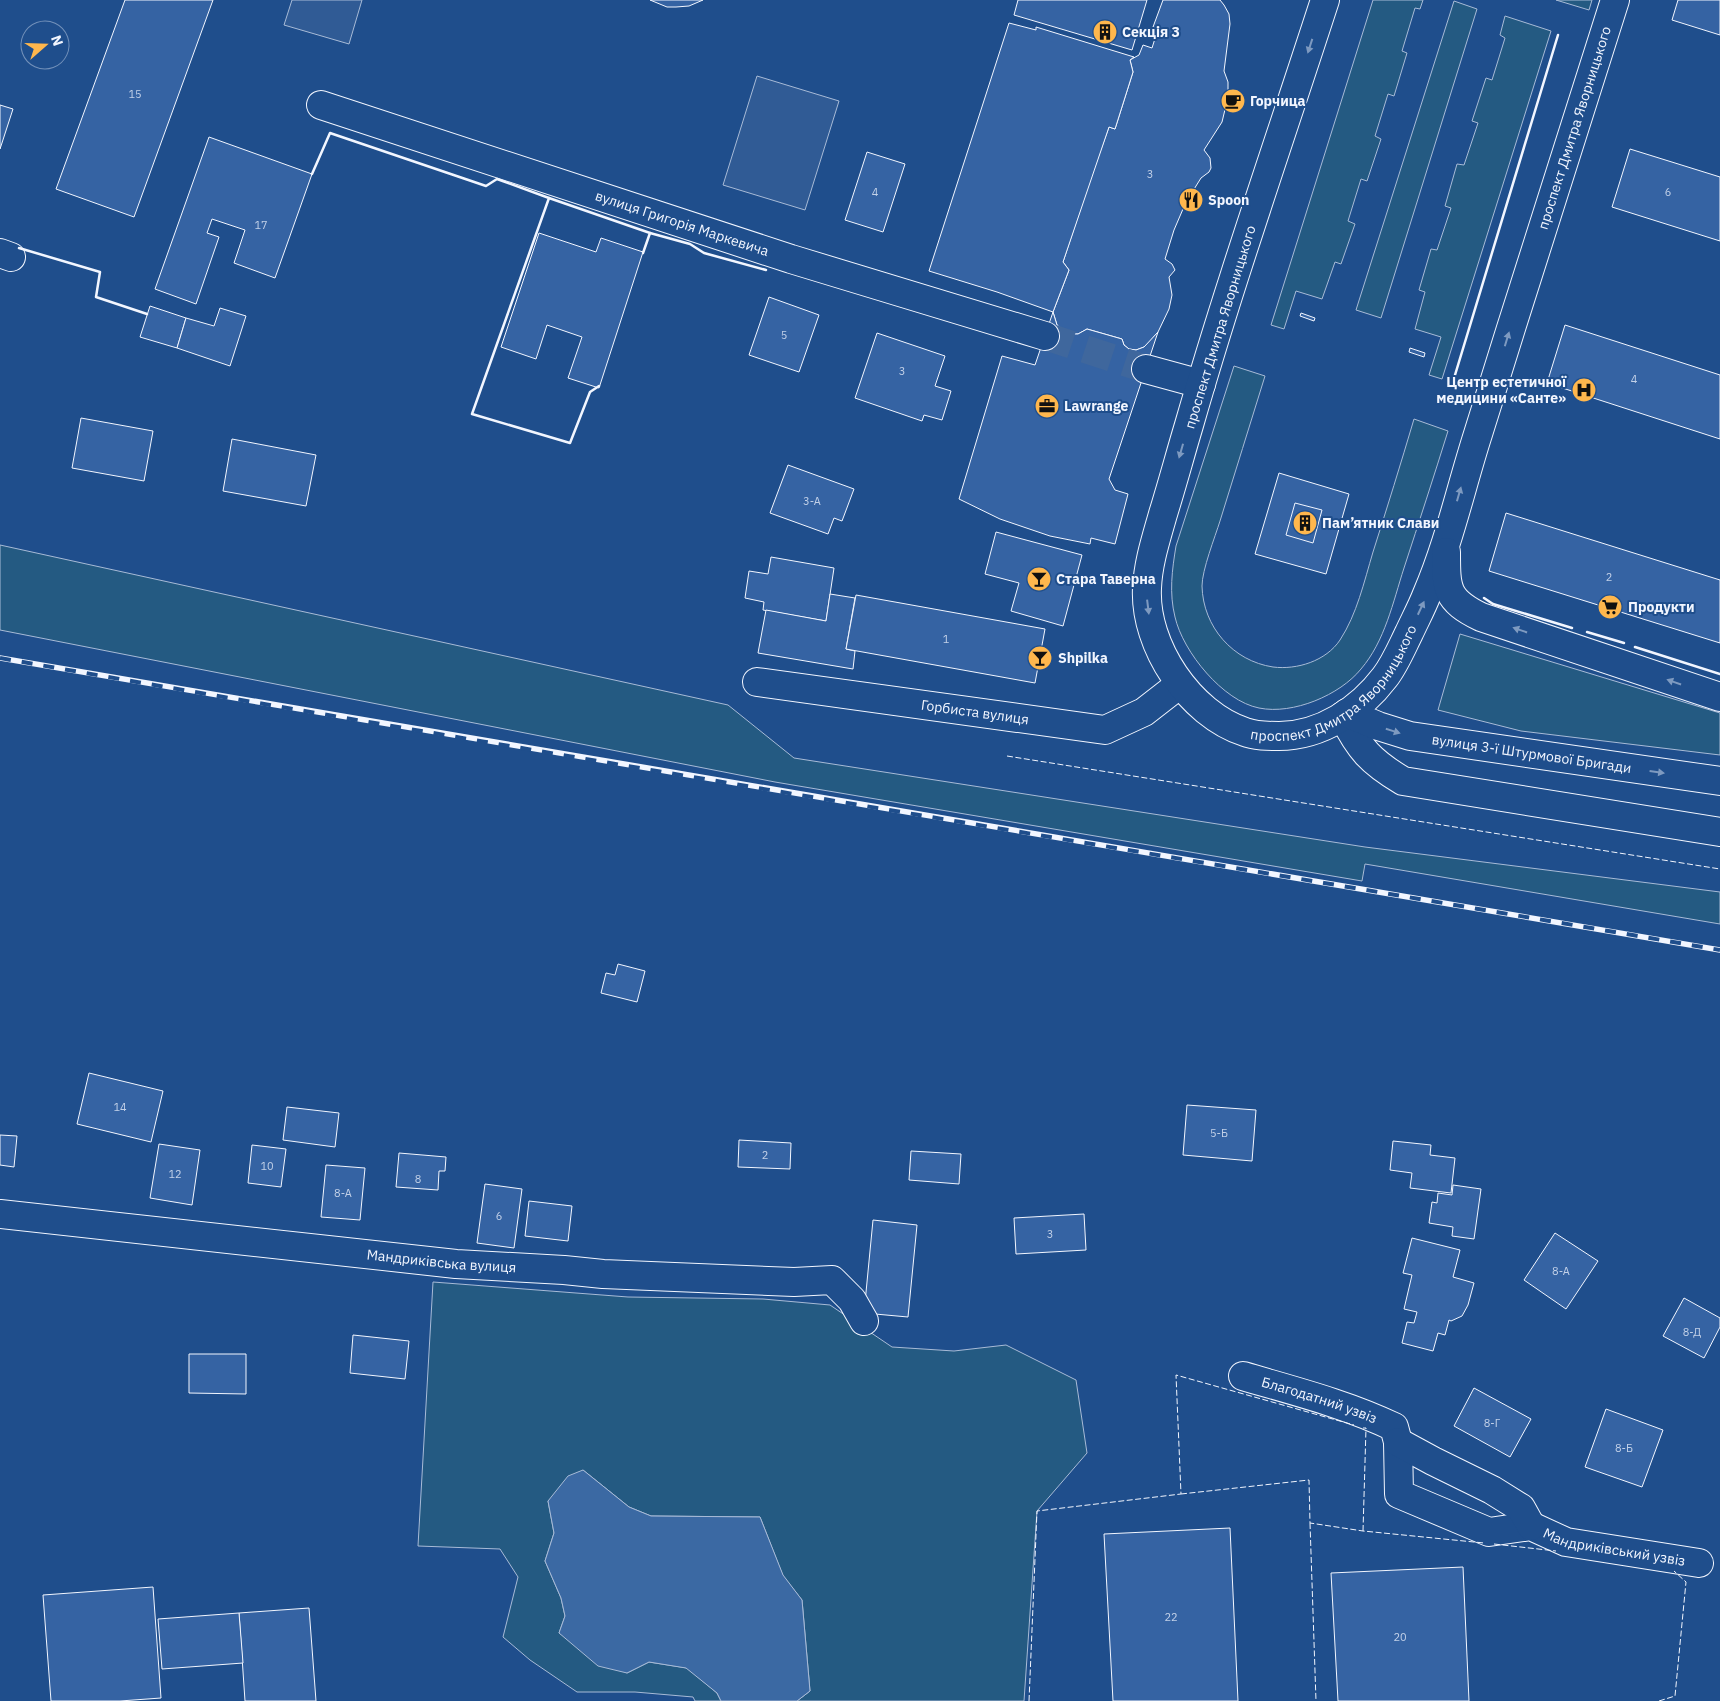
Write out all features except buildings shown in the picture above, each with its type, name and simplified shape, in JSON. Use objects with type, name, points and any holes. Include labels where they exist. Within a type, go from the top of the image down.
[{"type":"street","name":"проспект Дмитра Яворницького","points":[[1325,0],[1201,384],[1150,558],[1146,592],[1150,624],[1162,656],[1180,684],[1220,720],[1246,733],[1274,736],[1310,732],[1328,725],[1345,715],[1372,692],[1387,675],[1428,594],[1615,0]]},
{"type":"street","name":"вулиця Григорія Маркевича","points":[[321,105],[791,260],[1045,336]]},
{"type":"street","points":[[1146,369],[1201,384]]},
{"type":"street","points":[[1446,541],[1446,577],[1451,595],[1463,608],[1481,617],[1720,697]]},
{"type":"street","name":"Горбиста вулиця","points":[[757,682],[1105,730],[1144,712],[1180,684]]},
{"type":"street","points":[[1345,715],[1352,735],[1365,753],[1382,768],[1403,781],[1720,832]]},
{"type":"street","name":"вулиця 3-ї Штурмової Бригади","points":[[1345,715],[1410,736],[1720,781]]},
{"type":"street","name":"Мандриківська вулиця","points":[[0,1214],[456,1264],[603,1274],[775,1281],[832,1280],[852,1300],[864,1321]]},
{"type":"street","name":"Благодатний узвіз","points":[[1243,1376],[1323,1400],[1374,1418],[1396,1435]]},
{"type":"street","name":"Мандриківський узвіз","points":[[1396,1435],[1433,1461],[1492,1490],[1522,1508],[1531,1526]]},
{"type":"street","name":"Мандриківський узвіз","points":[[1396,1435],[1399,1494],[1489,1532],[1531,1526],[1566,1542],[1699,1563]]},
{"type":"shaded area","points":[[292,0],[362,0],[349,44],[284,25]]},
{"type":"shaded area","points":[[1373,0],[1423,0],[1420,9],[1415,8],[1402,51],[1407,53],[1394,96],[1388,94],[1375,136],[1381,139],[1367,181],[1361,179],[1348,221],[1355,224],[1341,264],[1335,262],[1322,299],[1296,291],[1284,329],[1271,325]]},
{"type":"shaded area","points":[[1556,0],[1592,0],[1589,10]]},
{"type":"shaded area","points":[[1454,1],[1477,9],[1381,318],[1356,310]]},
{"type":"shaded area","points":[[1505,16],[1551,31],[1442,379],[1429,375],[1441,337],[1415,329],[1425,292],[1419,290],[1431,249],[1437,250],[1451,208],[1445,206],[1457,164],[1464,165],[1478,123],[1472,121],[1486,78],[1492,80],[1505,38],[1500,35]]},
{"type":"shaded area","points":[[757,76],[839,101],[805,210],[723,185]]},
{"type":"shaded area","points":[[1234,366],[1265,376],[1206,563],[1202,586],[1208,615],[1214,628],[1233,650],[1245,658],[1259,663],[1282,668],[1301,665],[1327,654],[1340,640],[1360,598],[1414,419],[1448,431],[1392,608],[1376,646],[1361,669],[1341,687],[1315,701],[1286,709],[1259,708],[1245,704],[1219,685],[1206,673],[1186,645],[1179,631],[1173,608],[1172,582],[1176,546]]},
{"type":"shaded area","points":[[0,545],[728,705],[794,758],[1365,847],[1720,892],[1720,924],[1365,864],[1362,881],[775,782],[0,630]]},
{"type":"shaded area","points":[[1460,634],[1720,713],[1720,755],[1521,731],[1438,710]]},
{"type":"shaded area","points":[[433,1282],[628,1297],[763,1299],[830,1305],[892,1347],[954,1351],[1006,1345],[1076,1380],[1087,1453],[1037,1511],[1024,1701],[797,1701],[810,1691],[802,1600],[783,1576],[760,1517],[651,1516],[629,1507],[583,1470],[548,1501],[554,1533],[545,1561],[561,1598],[565,1616],[559,1633],[627,1673],[649,1662],[687,1668],[717,1693],[721,1701],[695,1701],[693,1697],[635,1692],[577,1692],[530,1660],[503,1637],[518,1577],[500,1549],[418,1546]]},
{"type":"shaded area","points":[[583,1470],[629,1507],[651,1516],[760,1517],[783,1575],[802,1600],[810,1691],[797,1701],[721,1701],[717,1693],[686,1668],[649,1662],[627,1673],[598,1666],[559,1633],[565,1616],[561,1598],[545,1561],[554,1533],[548,1501],[568,1476]]},
{"type":"tunnel","points":[[1045,336],[1146,369]]},
{"type":"railway","points":[[0,658],[1720,950]]},
{"type":"fence","points":[[1007,756],[1720,869]]},
{"type":"fence","points":[[1029,1701],[1037,1511],[1181,1494],[1176,1375],[1354,1425]]},
{"type":"fence","points":[[1363,1428],[1366,1428],[1363,1531]]},
{"type":"fence","points":[[1181,1494],[1309,1480],[1310,1523],[1363,1531],[1484,1543]]},
{"type":"fence","points":[[1310,1523],[1316,1701]]},
{"type":"fence","points":[[1494,1544],[1556,1551]]},
{"type":"fence","points":[[1659,1701],[1675,1696],[1686,1582],[1674,1571]]},
{"type":"wall","points":[[1455,375],[1558,35]]},
{"type":"wall","points":[[312,174],[330,133],[486,186],[497,179],[549,198],[472,414],[570,443],[590,392],[599,386]]},
{"type":"wall","points":[[549,198],[650,233],[643,253]]},
{"type":"wall","points":[[650,233],[690,244],[704,253],[766,270]]},
{"type":"wall","points":[[19,248],[100,272],[96,297],[147,314]]},
{"type":"wall","points":[[1484,598],[1493,604],[1572,628]]},
{"type":"wall","points":[[1587,632],[1624,643]]},
{"type":"wall","points":[[1635,647],[1720,674]]},
{"type":"place","name":"Секція 3","points":[[1105,32]]},
{"type":"place","name":"Горчица","points":[[1233,101]]},
{"type":"place","name":"Spoon","points":[[1191,200]]},
{"type":"place","name":"Центр естетичної медицини «Санте»","points":[[1584,390]]},
{"type":"place","name":"Lawrange","points":[[1047,406]]},
{"type":"place","name":"Пам’ятник Слави","points":[[1305,523]]},
{"type":"place","name":"Стара Таверна","points":[[1039,579]]},
{"type":"place","name":"Продукти","points":[[1610,607]]},
{"type":"place","name":"Shpilka","points":[[1040,658]]}]
